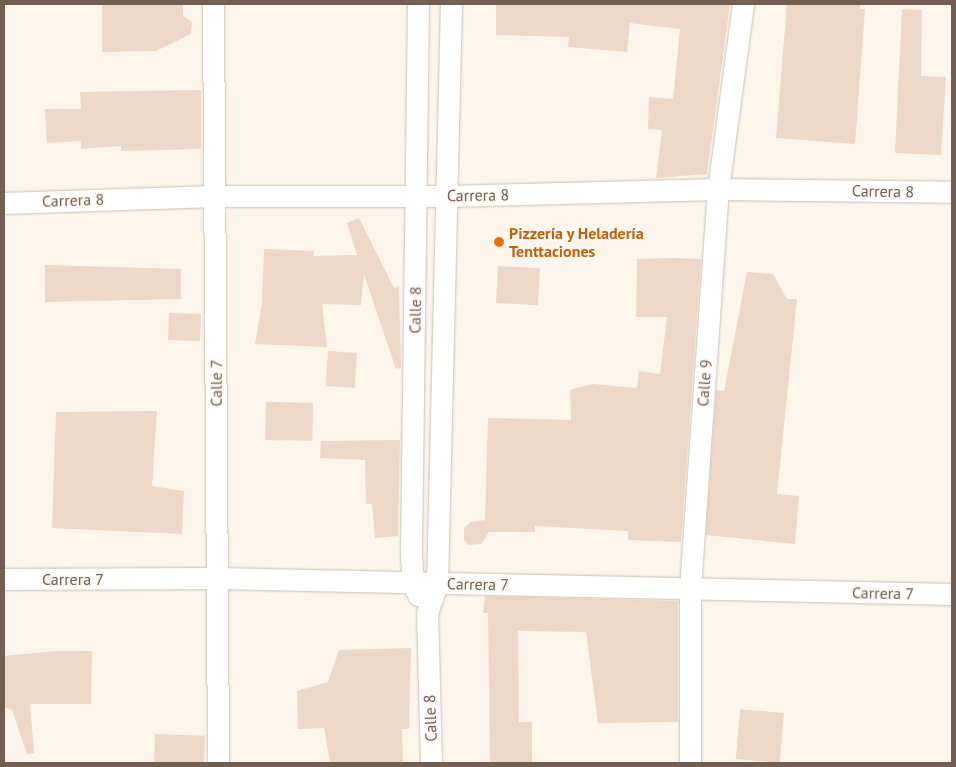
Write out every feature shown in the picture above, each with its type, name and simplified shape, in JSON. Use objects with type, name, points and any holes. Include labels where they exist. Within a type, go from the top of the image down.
[{"type":"street","name":"Calle 7","points":[[213,4],[218,763]]},
{"type":"street","name":"Calle 8","points":[[418,4],[413,584],[427,613]]},
{"type":"street","name":"Calle 8","points":[[431,763],[427,613],[437,584],[451,4]]},
{"type":"street","name":"Calle 9","points":[[690,763],[690,588],[718,189],[743,4]]},
{"type":"street","name":"Carrera 8","points":[[4,203],[215,196],[446,196],[718,189],[952,192]]},
{"type":"street","name":"Carrera 7","points":[[4,579],[218,578],[413,584],[952,594]]},
{"type":"building","points":[[183,4],[183,16],[192,22],[191,34],[156,51],[102,52],[102,5]]},
{"type":"building","points":[[496,4],[730,4],[707,174],[656,178],[662,130],[648,129],[649,97],[673,99],[680,29],[630,23],[627,52],[568,47],[569,37],[496,35]]},
{"type":"building","points":[[787,4],[860,4],[860,9],[865,9],[855,144],[776,138]]},
{"type":"building","points":[[902,9],[922,10],[921,76],[946,77],[941,155],[895,153]]},
{"type":"building","points":[[201,90],[201,149],[121,151],[121,146],[81,149],[81,141],[47,143],[45,109],[81,109],[80,92]]},
{"type":"building","points":[[359,218],[394,288],[399,287],[401,368],[396,369],[364,275],[361,305],[322,304],[327,347],[255,344],[262,303],[264,249],[314,251],[313,256],[357,255],[347,223]]},
{"type":"building","points":[[637,259],[701,259],[681,542],[628,540],[628,531],[535,526],[535,532],[489,532],[481,544],[469,545],[464,540],[464,528],[471,522],[485,520],[488,418],[571,420],[570,390],[592,384],[637,388],[639,371],[660,374],[667,317],[636,317]]},
{"type":"building","points":[[45,265],[181,269],[181,299],[45,302]]},
{"type":"building","points":[[498,266],[540,268],[538,305],[496,303]]},
{"type":"building","points":[[747,272],[773,274],[787,299],[797,299],[777,494],[799,496],[795,544],[706,535],[716,390],[724,391]]},
{"type":"building","points":[[169,313],[201,314],[200,341],[168,340]]},
{"type":"building","points":[[328,351],[357,353],[354,388],[326,386]]},
{"type":"building","points":[[266,402],[313,403],[312,441],[265,440]]},
{"type":"building","points":[[157,411],[152,486],[184,491],[182,534],[52,528],[56,412]]},
{"type":"building","points":[[400,440],[398,536],[375,538],[372,504],[366,504],[365,460],[320,458],[321,441]]},
{"type":"building","points":[[485,596],[678,601],[678,722],[598,723],[586,632],[518,631],[519,722],[532,722],[532,763],[490,763],[488,613],[483,613]]},
{"type":"building","points":[[411,648],[409,729],[402,729],[403,763],[330,763],[324,728],[298,729],[297,691],[328,682],[339,650]]},
{"type":"building","points":[[58,651],[92,651],[91,704],[30,704],[34,753],[27,754],[12,710],[4,707],[4,656]]},
{"type":"building","points":[[740,709],[784,713],[780,763],[736,759]]},
{"type":"building","points":[[155,734],[205,736],[204,763],[154,763]]},
{"type":"place","name":"Pizzería y Heladería Tenttaciones","points":[[499,242]]}]
